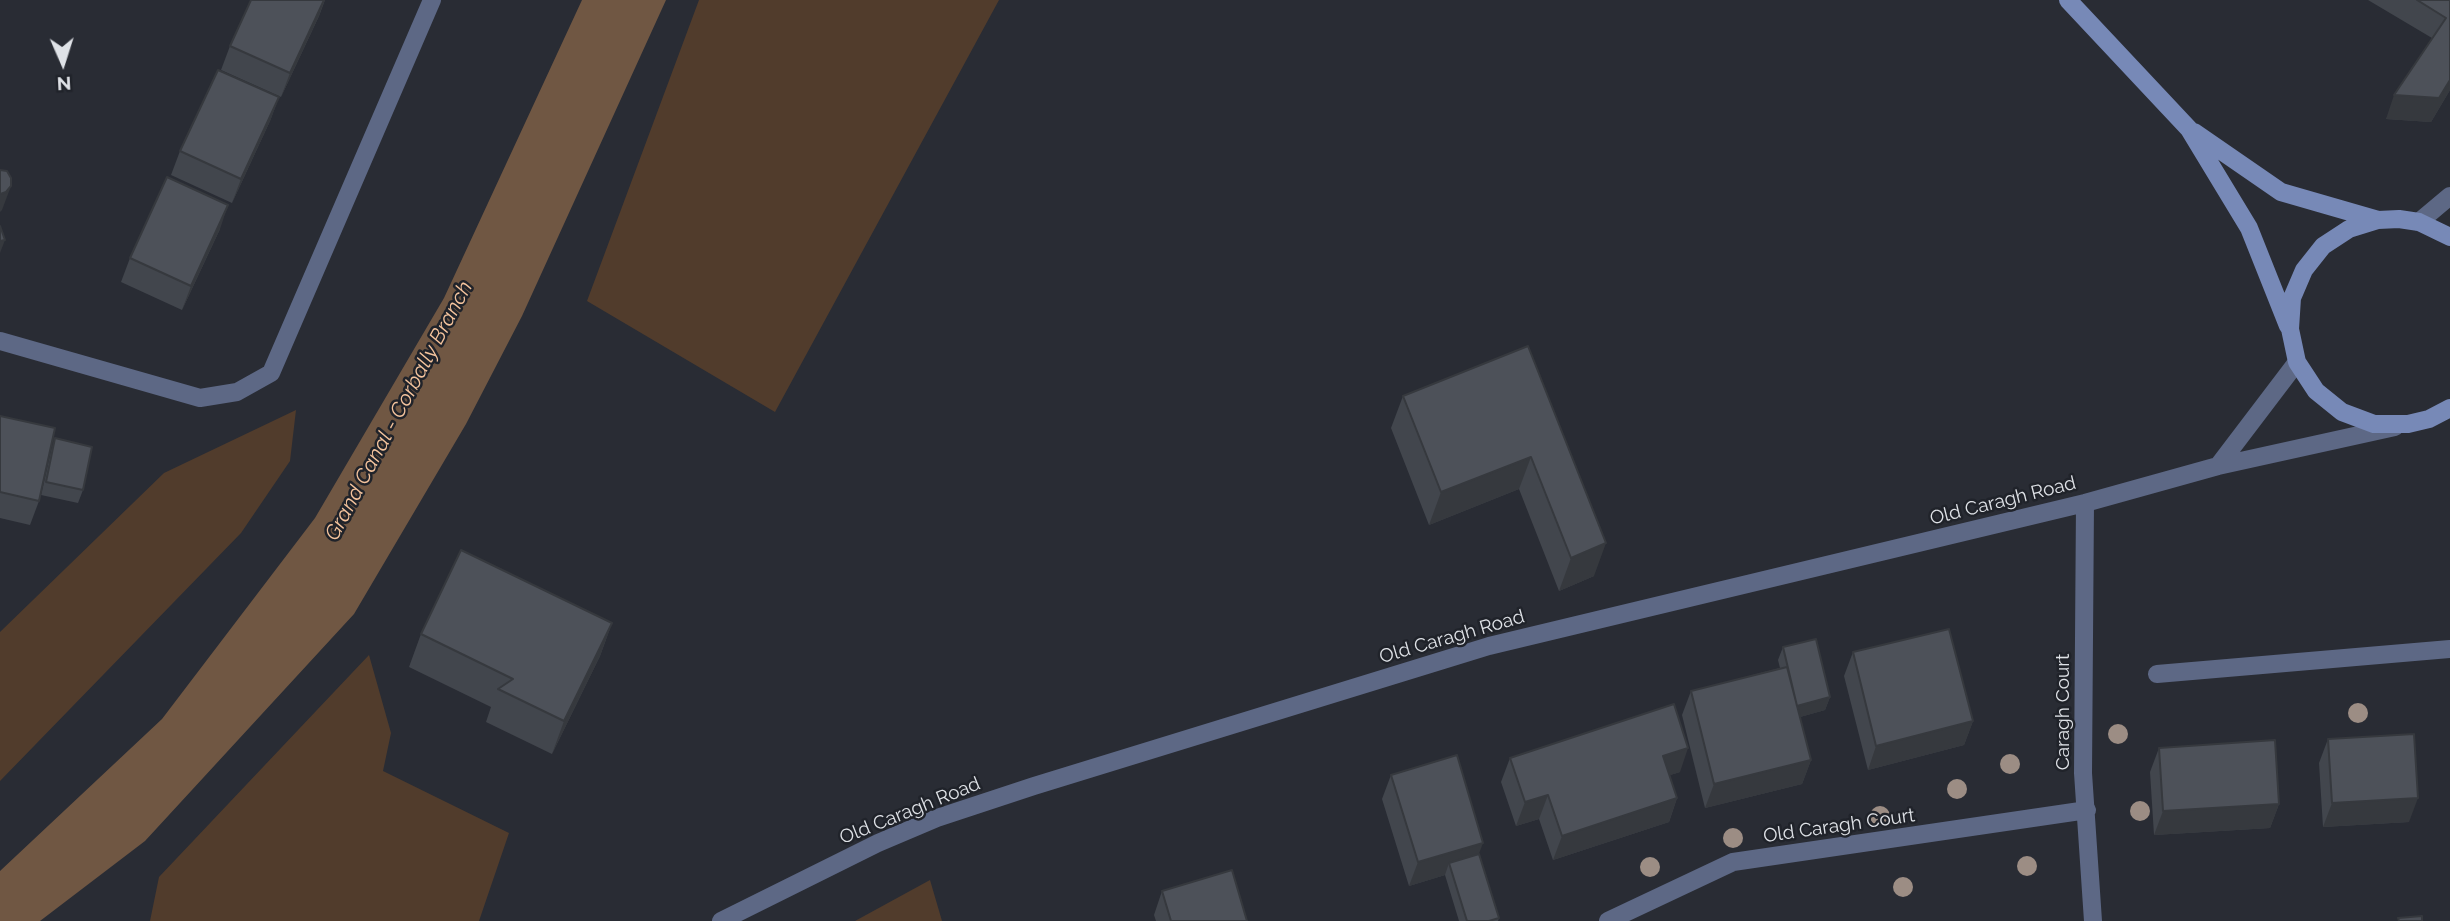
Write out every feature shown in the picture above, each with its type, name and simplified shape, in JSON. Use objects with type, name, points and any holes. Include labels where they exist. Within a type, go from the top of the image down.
[{"type":"main road","points":[[2068,0],[2189,129],[2249,228],[2290,329],[2297,362],[2316,391],[2342,412],[2374,424],[2408,424],[2429,419],[2450,409]]},
{"type":"main road","points":[[2189,129],[2281,192],[2378,220]]},
{"type":"main road","points":[[2290,329],[2292,298],[2304,270],[2323,246],[2349,229],[2378,220],[2399,219],[2418,222],[2450,237]]},
{"type":"street","points":[[0,341],[200,398],[237,392],[271,373],[432,0]]},
{"type":"street","points":[[2418,222],[2450,196]]},
{"type":"street","points":[[2218,466],[2297,362]]},
{"type":"street","name":"Old Caragh Road","points":[[721,921],[878,843],[937,818],[1266,713],[1489,646],[2085,503],[2218,466],[2408,424]]},
{"type":"street","name":"Caragh Court","points":[[2085,503],[2083,773],[2093,921]]},
{"type":"street","points":[[2157,674],[2450,649]]},
{"type":"street","name":"Old Caragh Court","points":[[1608,921],[1733,862],[2087,810]]},
{"type":"shaded area","points":[[699,0],[999,0],[775,412],[587,301]]},
{"type":"shaded area","points":[[296,410],[290,461],[241,533],[0,781],[0,632],[164,473]]},
{"type":"shaded area","points":[[369,655],[391,733],[383,771],[509,833],[479,921],[150,921],[159,877]]},
{"type":"shaded area","points":[[930,880],[942,921],[855,921]]},
{"type":"water","name":"Grand Canal - Corbally Branch","points":[[582,0],[666,0],[522,316],[466,424],[354,614],[145,841],[40,921],[0,921],[0,871],[162,719],[315,518],[444,298]]},
{"type":"building","points":[[251,0],[324,0],[290,73],[230,46]]},
{"type":"building","points":[[2417,0],[2450,0],[2450,80],[2439,98],[2394,95],[2446,18]]},
{"type":"building","points":[[218,70],[279,97],[241,179],[180,151]]},
{"type":"building","points":[[0,170],[7,171],[11,186],[0,194]]},
{"type":"building","points":[[167,177],[228,205],[191,286],[130,258]]},
{"type":"building","points":[[0,226],[5,240],[0,241]]},
{"type":"building","points":[[1528,346],[1606,543],[1571,558],[1531,457],[1441,492],[1403,396]]},
{"type":"building","points":[[0,416],[55,428],[39,501],[0,492]]},
{"type":"building","points":[[55,438],[92,447],[83,490],[46,482]]},
{"type":"building","points":[[461,550],[612,623],[564,721],[498,689],[513,679],[421,634]]},
{"type":"building","points":[[1949,629],[1973,721],[1876,746],[1853,652]]},
{"type":"building","points":[[1816,639],[1830,697],[1797,706],[1783,647]]},
{"type":"building","points":[[1787,667],[1811,760],[1714,784],[1691,691]]},
{"type":"building","points":[[1674,704],[1688,748],[1663,756],[1677,798],[1562,836],[1548,795],[1525,802],[1510,758]]},
{"type":"building","points":[[2414,734],[2418,798],[2332,803],[2328,739]]},
{"type":"building","points":[[2275,740],[2279,804],[2163,811],[2159,748]]},
{"type":"building","points":[[1457,755],[1483,843],[1418,862],[1391,775]]},
{"type":"building","points":[[1479,854],[1499,918],[1467,921],[1449,863]]},
{"type":"building","points":[[1232,870],[1247,921],[1171,921],[1162,891]]},
{"type":"building","points":[[2422,916],[2422,921],[2399,921],[2398,918]]}]
